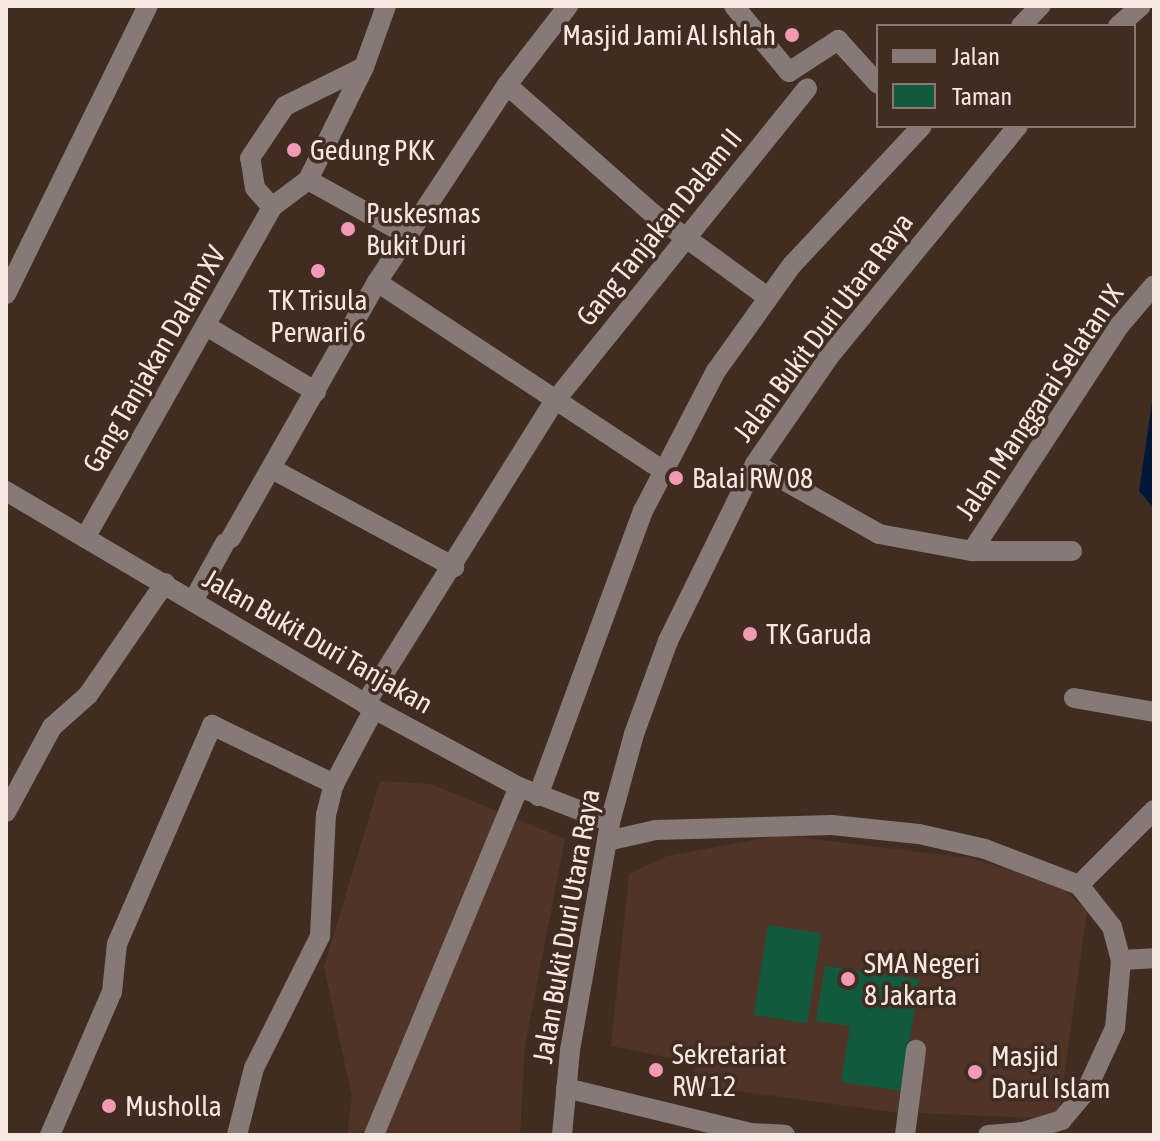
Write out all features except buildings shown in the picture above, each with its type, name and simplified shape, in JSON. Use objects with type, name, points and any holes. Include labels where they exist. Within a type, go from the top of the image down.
[{"type":"street","points":[[6,294],[148,6]]},
{"type":"street","name":"Gang Tanjakan Dalam XV","points":[[85,538],[208,327],[272,207],[308,180],[364,67],[386,6]]},
{"type":"street","points":[[193,601],[272,469],[377,282],[507,85],[568,6]]},
{"type":"street","points":[[734,6],[789,72],[838,40],[876,82]]},
{"type":"street","points":[[1023,24],[1040,6]]},
{"type":"street","points":[[1120,24],[1141,6]]},
{"type":"street","points":[[272,207],[255,188],[250,158],[277,115],[293,101],[364,67]]},
{"type":"street","points":[[507,85],[686,238],[767,297]]},
{"type":"street","name":"Gang Tanjakan Dalam II","points":[[237,1135],[254,1068],[320,936],[326,815],[334,784],[370,707],[554,402],[807,88]]},
{"type":"street","points":[[538,796],[661,469],[716,371],[767,297],[917,128]]},
{"type":"street","name":"Jalan Bukit Duri Utara Raya","points":[[562,1135],[566,1088],[608,832],[634,734],[668,641],[755,464],[828,358],[1016,128]]},
{"type":"street","points":[[308,180],[409,236]]},
{"type":"street","points":[[377,282],[554,402],[661,469]]},
{"type":"street","name":"Jalan Manggarai Selatan IX","points":[[972,551],[1120,325],[1154,285]]},
{"type":"street","points":[[208,327],[316,392]]},
{"type":"street","name":"Jalan Manggarai Selatan IX","points":[[755,464],[879,534],[972,551],[1072,551]]},
{"type":"street","points":[[272,469],[454,567]]},
{"type":"street","name":"Jalan Bukit Duri Tanjakan","points":[[6,491],[370,707],[608,832]]},
{"type":"street","points":[[6,812],[52,727],[88,695],[165,583]]},
{"type":"street","points":[[1074,698],[1154,712]]},
{"type":"street","points":[[50,1135],[112,992],[117,944],[212,725],[334,784]]},
{"type":"street","points":[[374,1135],[519,787]]},
{"type":"street","points":[[1079,885],[1154,810]]},
{"type":"street","points":[[608,832],[801,826],[919,834],[1041,867],[1079,885],[1112,927],[1121,960],[1115,1028],[1086,1091],[1062,1120],[1023,1132],[988,1135]]},
{"type":"street","points":[[797,848],[801,826]]},
{"type":"street","points":[[1121,960],[1154,958]]},
{"type":"street","points":[[905,1135],[916,1050]]},
{"type":"street","points":[[566,1088],[750,1133],[785,1135]]},
{"type":"shaded area","points":[[380,781],[431,784],[565,839],[525,1046],[520,1135],[347,1135],[352,1097],[324,967]]},
{"type":"shaded area","name":"SMA Negeri 8 Jakarta","points":[[781,835],[969,858],[1058,884],[1087,911],[1058,1119],[892,1112],[693,1085],[696,1063],[611,1046],[629,874],[667,856]]},
{"type":"green space","points":[[768,925],[821,933],[807,1023],[754,1015]]},
{"type":"green space","points":[[825,966],[919,979],[902,1091],[841,1082],[850,1026],[816,1021]]},
{"type":"water","points":[[1154,389],[1154,508],[1139,491]]},
{"type":"place","name":"Masjid Jami Al Ishlah","points":[[792,35]]},
{"type":"place","name":"Gedung PKK","points":[[294,150]]},
{"type":"place","name":"Puskesmas Bukit Duri","points":[[348,229]]},
{"type":"place","name":"TK Trisula Perwari 6","points":[[318,271]]},
{"type":"place","name":"Balai RW 08","points":[[676,478]]},
{"type":"place","name":"TK Garuda","points":[[750,634]]},
{"type":"place","name":"SMA Negeri 8 Jakarta","points":[[848,979]]},
{"type":"place","name":"Sekretariat RW 12","points":[[656,1070]]},
{"type":"place","name":"Masjid Darul Islam","points":[[975,1072]]},
{"type":"place","name":"Musholla","points":[[109,1106]]}]
